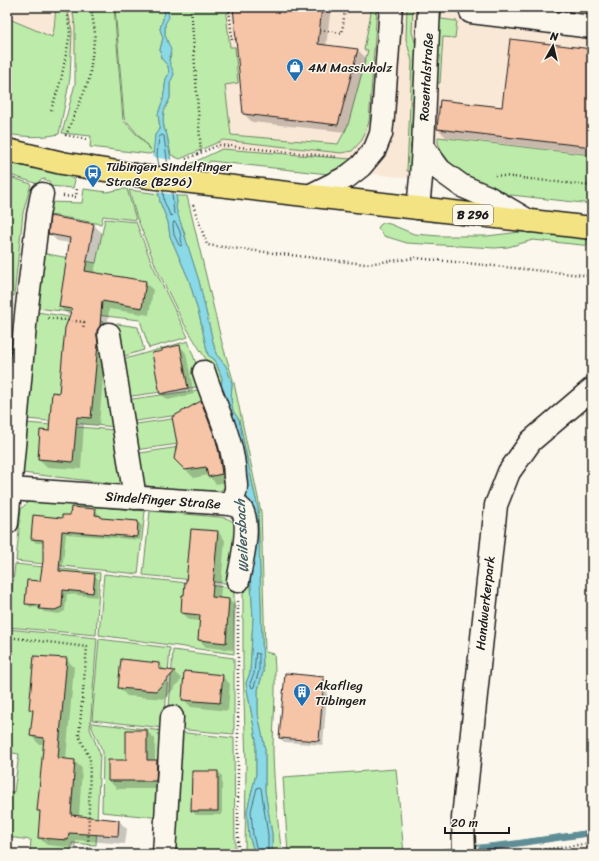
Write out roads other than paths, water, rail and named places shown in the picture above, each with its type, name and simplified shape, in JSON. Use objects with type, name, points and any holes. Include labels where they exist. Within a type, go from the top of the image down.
[{"type":"main road","name":"B 296","points":[[7,150],[62,163],[148,177],[592,228]]},
{"type":"street","points":[[309,196],[352,173],[361,166],[375,149],[381,134],[384,116],[391,7]]},
{"type":"street","name":"Rosentalstraße","points":[[418,208],[423,147],[429,7]]},
{"type":"street","points":[[472,7],[471,12],[592,27]]},
{"type":"street","points":[[423,147],[440,170],[462,186],[488,197],[529,221]]},
{"type":"street","points":[[7,522],[26,312],[42,194]]},
{"type":"street","points":[[109,334],[135,498]]},
{"type":"street","points":[[204,372],[227,432],[233,453],[236,492],[230,504]]},
{"type":"street","name":"Handwerkerpark","points":[[464,854],[463,818],[496,505],[509,472],[531,441],[592,389]]},
{"type":"street","name":"Sindelfinger Straße","points":[[10,489],[230,504],[236,506],[241,509],[245,516],[245,536],[238,581]]},
{"type":"street","points":[[164,854],[172,717]]},
{"type":"water","points":[[163,7],[167,7],[169,17],[165,24],[165,35],[171,50],[169,60],[174,74],[170,83],[170,98],[164,111],[163,120],[167,135],[177,202],[176,208],[199,281],[216,354],[226,366],[232,383],[231,399],[233,411],[239,420],[258,508],[263,672],[258,690],[258,714],[265,749],[265,791],[272,834],[272,854],[255,854],[249,836],[247,811],[256,774],[256,739],[246,683],[250,673],[253,618],[248,562],[252,510],[244,490],[221,391],[222,378],[215,360],[208,355],[200,318],[189,280],[170,236],[168,222],[160,202],[153,155],[155,135],[160,128],[158,114],[163,100],[166,79],[169,73],[168,66],[161,58],[160,50],[163,38],[160,29],[165,12]]},
{"type":"water","points":[[592,830],[516,842],[401,854],[515,841]]},
{"type":"waterway","points":[[481,849],[592,833]]},
{"type":"place","name":"4M Massivholz","points":[[295,82]]},
{"type":"place","name":"Tübingen Sindelfinger Straße (B296)","points":[[93,188]]},
{"type":"place","name":"Akaflieg Tübingen","points":[[302,707]]},
{"type":"water label","name":"Weilersbach","points":[[242,536]]}]
